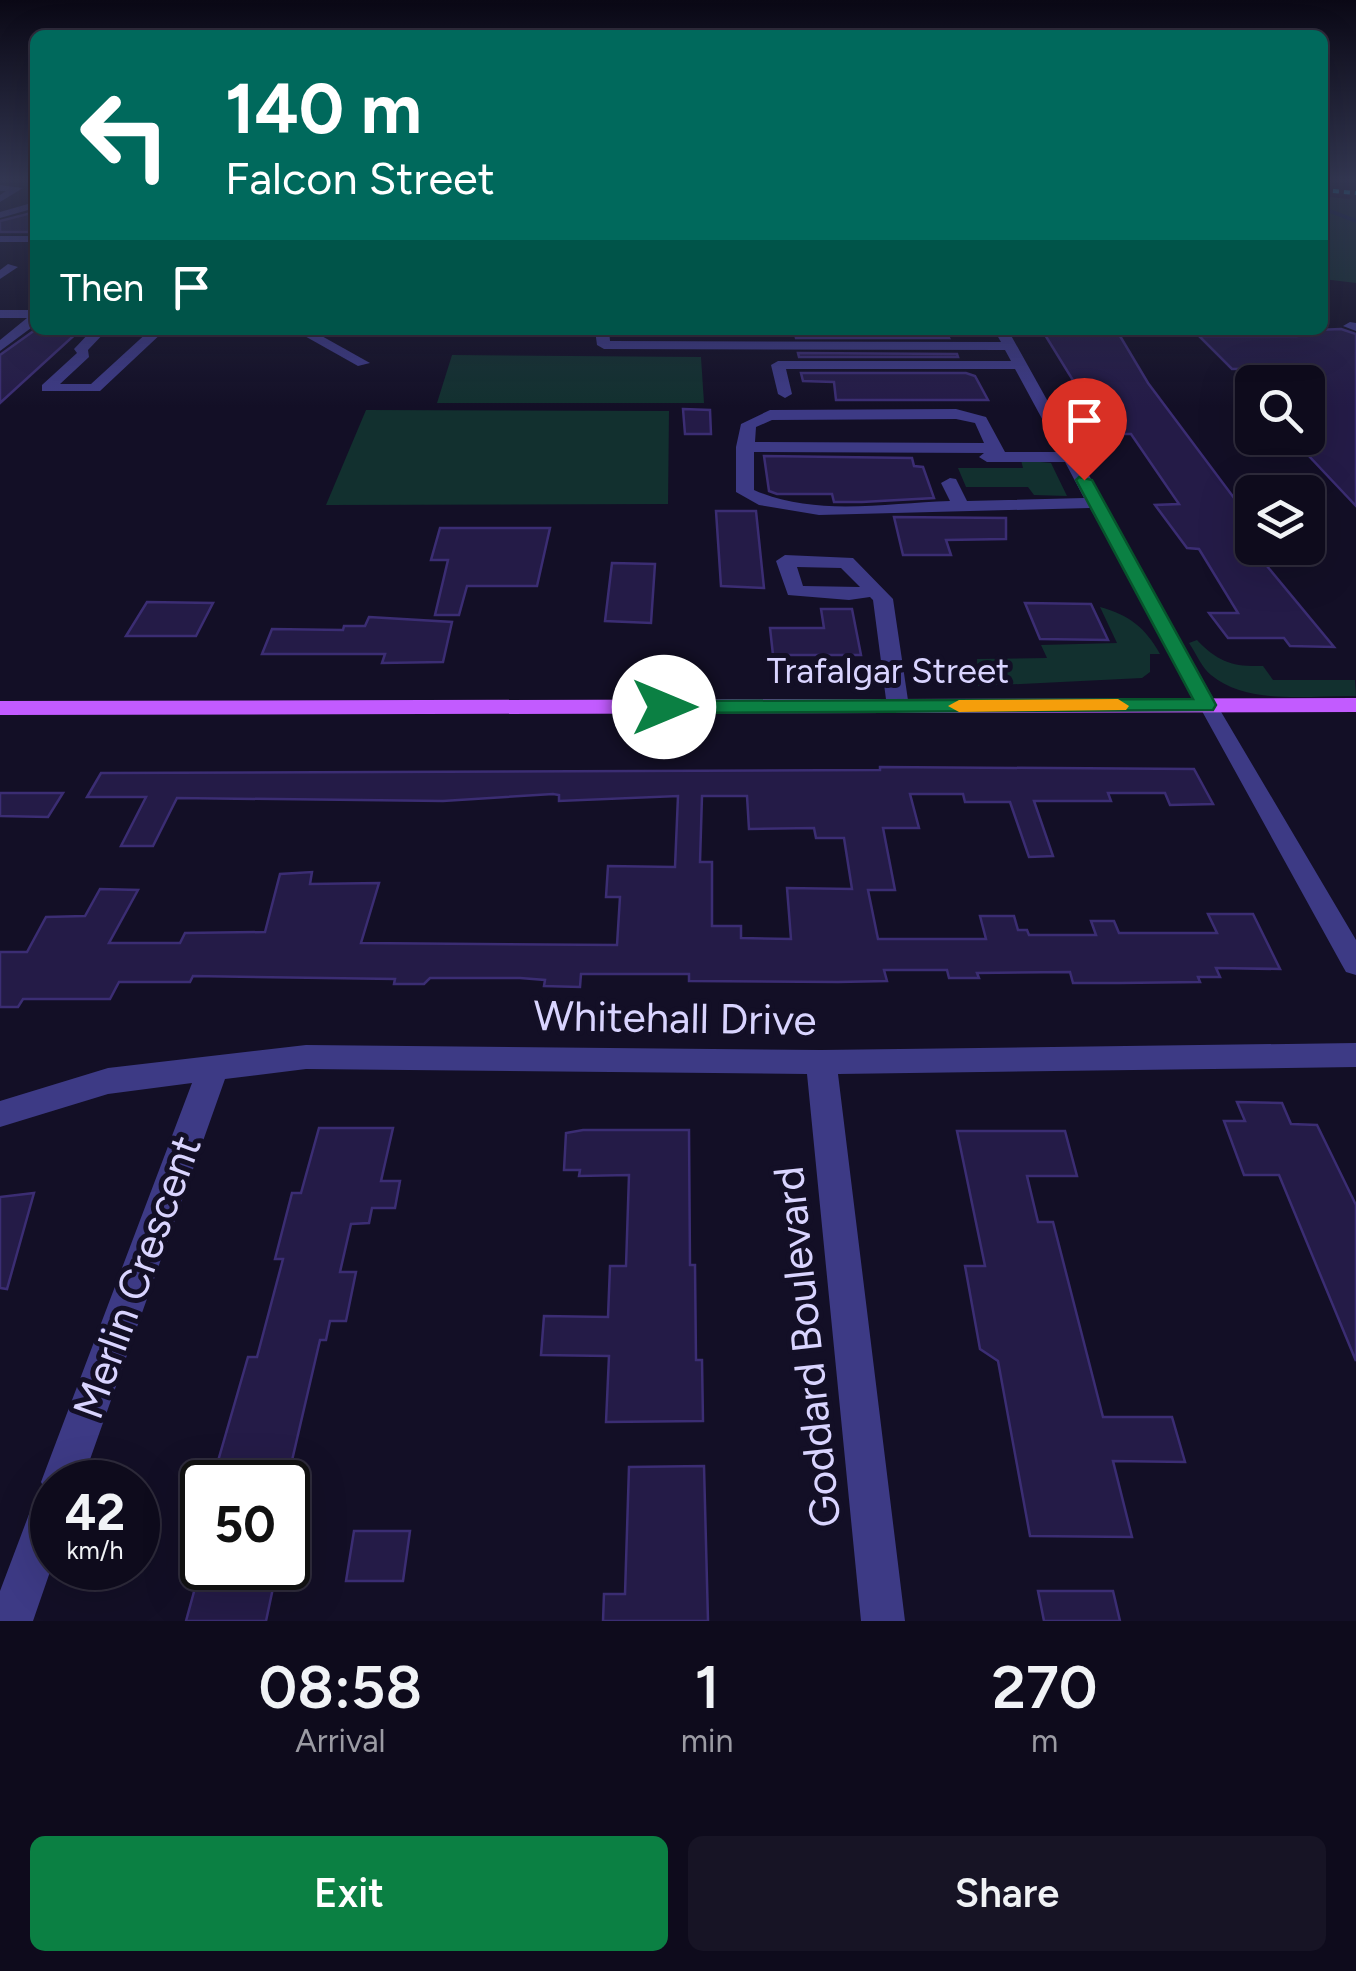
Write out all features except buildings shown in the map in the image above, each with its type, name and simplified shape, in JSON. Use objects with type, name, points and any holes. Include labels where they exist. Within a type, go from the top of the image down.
[{"type":"main road","name":"Trafalgar Street","points":[[0,708],[1356,705]]},
{"type":"street","points":[[0,275],[12,267]]},
{"type":"street","points":[[0,314],[30,315]]},
{"type":"street","points":[[0,347],[30,320]]},
{"type":"street","points":[[95,335],[80,349],[106,354],[147,335]]},
{"type":"street","points":[[310,335],[363,364]]},
{"type":"street","points":[[603,335],[604,345],[1006,338],[1206,705],[1356,965]]},
{"type":"street","points":[[785,394],[778,365],[1022,365]]},
{"type":"street","points":[[997,453],[981,420],[956,414],[770,415],[750,424],[744,447],[745,492],[760,502],[814,508],[1096,502]]},
{"type":"street","points":[[744,447],[1072,457]]},
{"type":"street","points":[[961,506],[942,462],[946,457],[997,453]]},
{"type":"street","points":[[876,590],[883,599],[898,706]]},
{"type":"street","name":"Whitehall Drive","points":[[0,1114],[108,1081],[306,1057],[821,1062],[1356,1055]]},
{"type":"street","name":"Goddard Boulevard","points":[[821,1062],[883,1621]]},
{"type":"street","name":"Merlin Crescent","points":[[70,1460],[212,1070]]},
{"type":"street","points":[[12,1621],[30,1570]]},
{"type":"green space","points":[[1328,256],[1356,256],[1356,283],[1328,280]]},
{"type":"green space","points":[[452,355],[701,357],[704,403],[437,403]]},
{"type":"green space","points":[[366,410],[669,411],[668,504],[326,505]]},
{"type":"green space","points":[[1021,460],[1051,463],[1067,496],[1034,495],[1028,487],[966,487],[958,468],[1023,468]]},
{"type":"green space","points":[[1100,607],[1135,623],[1160,654],[1150,654],[1150,672],[1142,678],[978,686],[977,659],[1047,658],[1041,645],[1117,643]]},
{"type":"green space","points":[[1197,640],[1227,662],[1263,666],[1273,680],[1355,680],[1356,696],[1281,697],[1243,691],[1208,672],[1189,643]]},
{"type":"slow traffic","points":[[959,706],[1118,706]]},
{"type":"route","points":[[664,707],[1206,705],[1084,480]]}]
